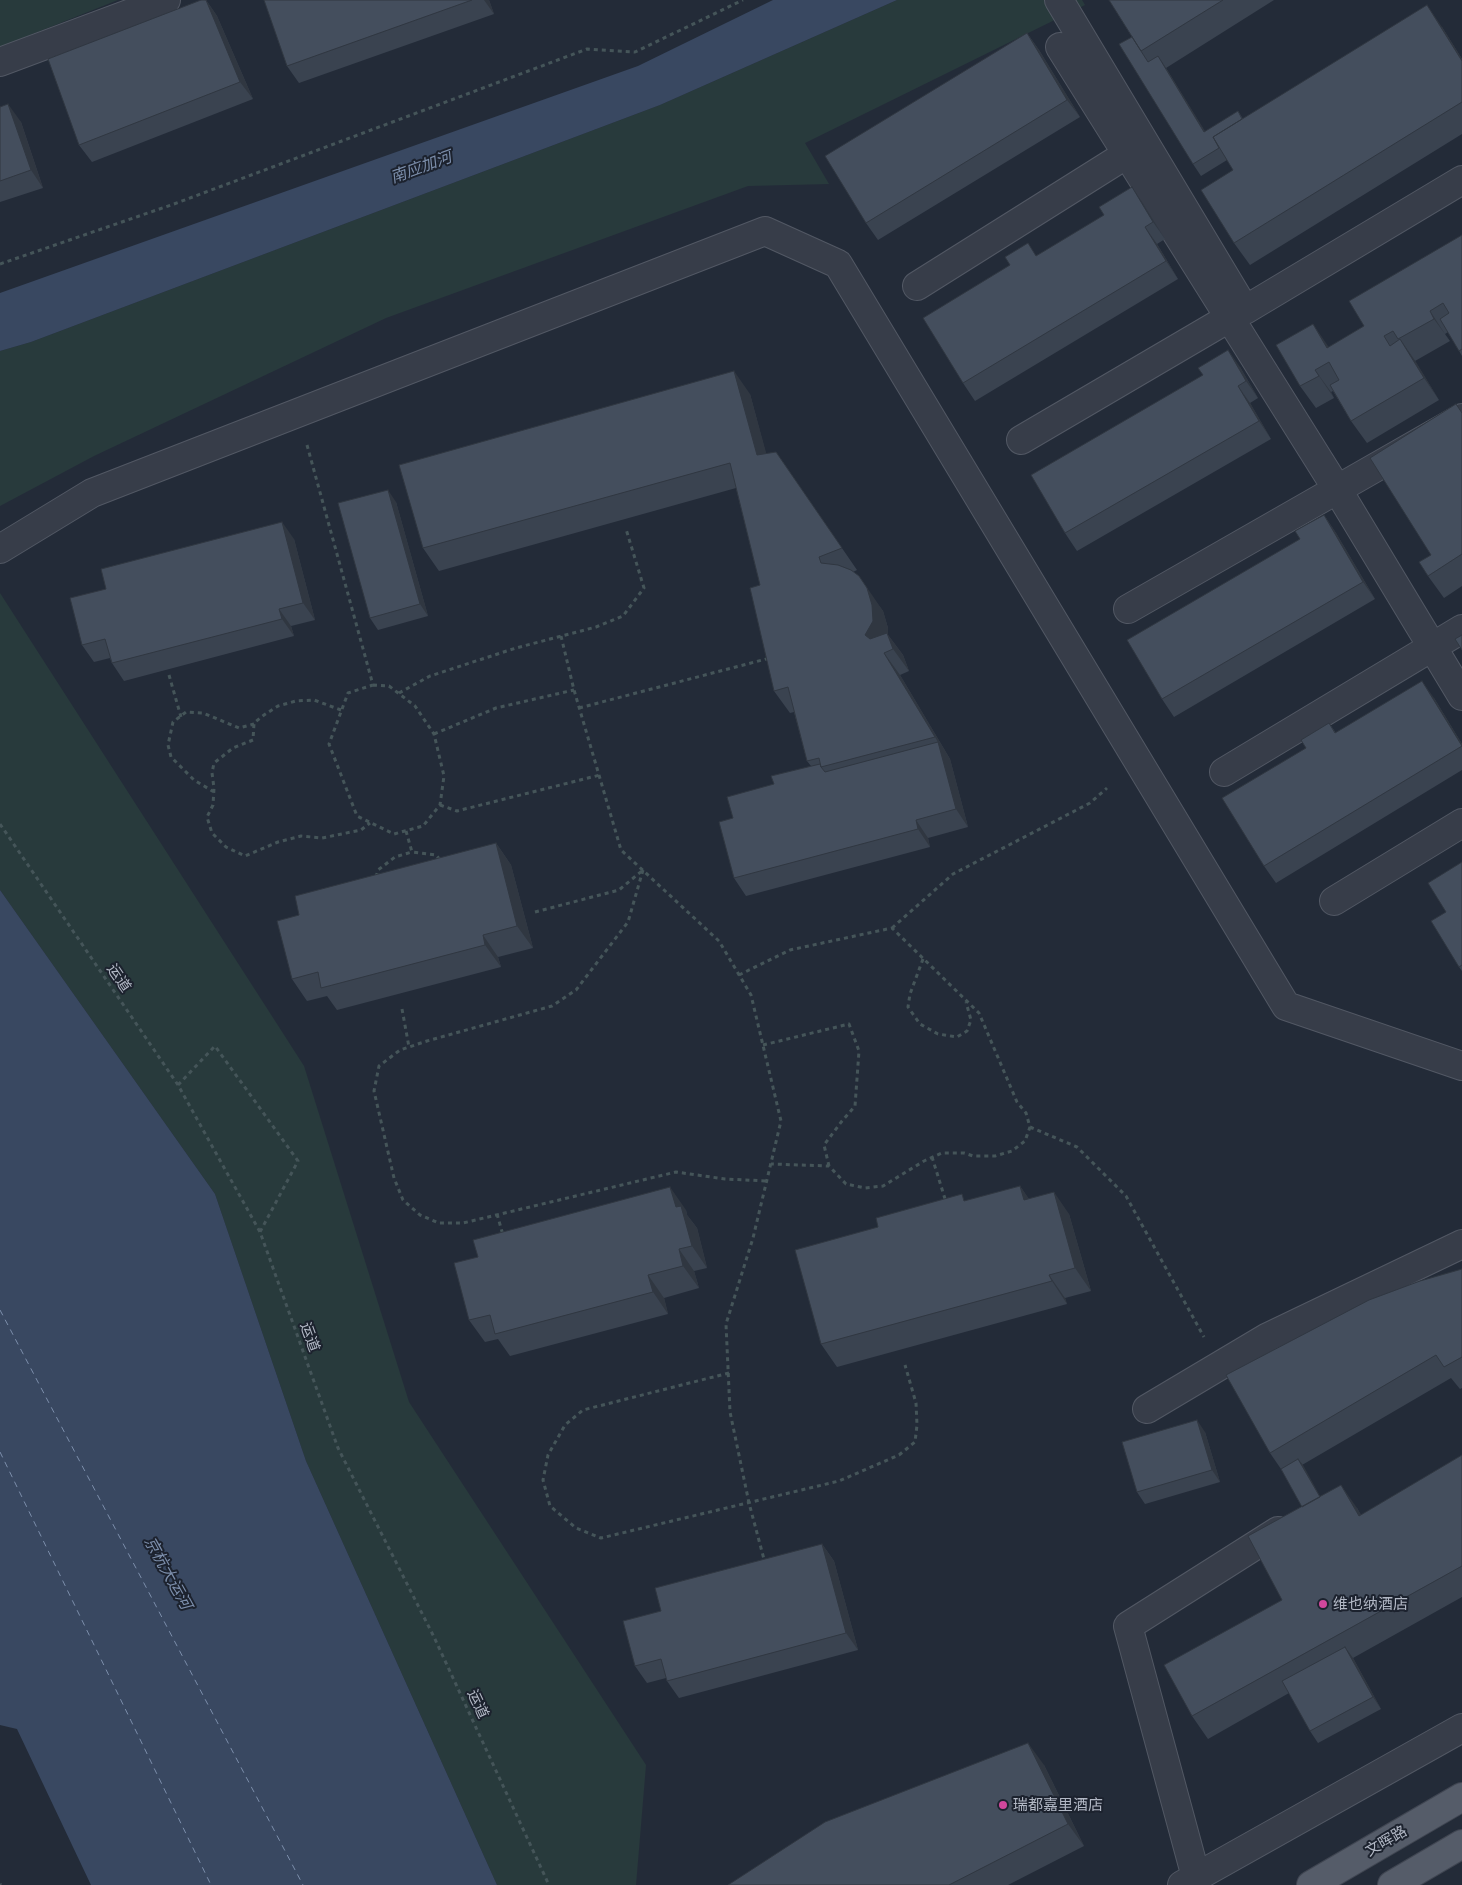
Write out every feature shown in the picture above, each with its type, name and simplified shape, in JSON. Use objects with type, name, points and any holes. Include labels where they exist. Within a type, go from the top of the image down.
[{"type":"main road","name":"文晖路","points":[[1311,1885],[1462,1797]]},
{"type":"main road","points":[[1392,1885],[1462,1844]]},
{"type":"street","points":[[0,62],[166,0]]},
{"type":"street","points":[[1059,0],[1245,310],[1462,180]]},
{"type":"street","points":[[1060,48],[1337,489],[1462,696]]},
{"type":"street","points":[[917,286],[1127,154]]},
{"type":"street","points":[[0,549],[92,493],[765,230],[838,264],[1286,1006],[1462,1066]]},
{"type":"street","points":[[1021,440],[1229,318]]},
{"type":"street","points":[[1128,609],[1462,418]]},
{"type":"street","points":[[1224,772],[1462,629]]},
{"type":"street","points":[[1334,901],[1462,823]]},
{"type":"street","points":[[1147,1409],[1268,1337],[1462,1244]]},
{"type":"street","points":[[1278,1531],[1128,1626],[1189,1881],[1462,1728]]},
{"type":"path","points":[[0,264],[184,200],[587,49],[635,52],[743,0]]},
{"type":"path","points":[[298,413],[373,685]]},
{"type":"path","points":[[399,693],[430,676],[516,648],[596,627],[623,616],[644,588],[626,529]]},
{"type":"path","points":[[561,636],[579,708],[621,850],[719,941],[751,995],[782,1121],[753,1238],[726,1324],[730,1412],[749,1503],[766,1569]]},
{"type":"path","points":[[579,708],[771,658]]},
{"type":"path","points":[[169,675],[181,717]]},
{"type":"path","points":[[373,685],[389,686],[399,693],[415,706],[434,734],[444,776],[440,806],[423,826],[394,834],[356,816],[329,744],[348,693],[373,685]]},
{"type":"path","points":[[434,734],[496,708],[574,690]]},
{"type":"path","points":[[214,792],[194,780],[171,757],[168,745],[174,722],[186,712],[203,713],[239,728],[254,724],[278,706],[296,701],[314,700],[341,710]]},
{"type":"path","points":[[254,724],[253,740],[233,748],[214,763],[212,773],[213,805],[207,817],[212,832],[226,847],[245,856],[278,842],[293,838],[301,836],[322,838],[361,830],[370,823]]},
{"type":"path","points":[[440,806],[457,811],[600,775]]},
{"type":"path","points":[[739,975],[790,950],[892,928],[953,874],[1090,803],[1107,788]]},
{"type":"path","name":"运道","points":[[0,824],[178,1085],[260,1232],[338,1448],[434,1637],[549,1885]]},
{"type":"path","points":[[406,831],[412,852]]},
{"type":"path","points":[[376,878],[378,870],[395,857],[412,852],[436,855],[444,865]]},
{"type":"path","points":[[535,912],[618,890],[643,870]]},
{"type":"path","points":[[643,870],[628,922],[576,990],[552,1006],[400,1050],[379,1066],[374,1091],[394,1178],[403,1200],[420,1215],[439,1222],[463,1223],[676,1172],[725,1179],[767,1181]]},
{"type":"path","points":[[763,1045],[849,1024],[859,1051],[855,1106],[824,1145],[829,1166],[846,1184],[865,1188],[883,1186],[942,1153],[953,1152],[973,1156],[995,1156],[1012,1152],[1025,1141],[1030,1127],[1026,1113],[1017,1102],[978,1013],[892,928]]},
{"type":"path","points":[[923,959],[910,994],[908,1007],[920,1024],[938,1034],[957,1037],[967,1031],[971,1020],[966,1000]]},
{"type":"path","points":[[402,1009],[409,1047]]},
{"type":"path","points":[[178,1085],[215,1046],[298,1161],[260,1232]]},
{"type":"path","points":[[1030,1127],[1077,1147],[1126,1196],[1221,1365]]},
{"type":"path","points":[[932,1157],[946,1202],[945,1210]]},
{"type":"path","points":[[771,1164],[829,1166]]},
{"type":"path","points":[[497,1214],[505,1241]]},
{"type":"path","points":[[729,1374],[583,1410],[564,1425],[548,1455],[543,1480],[550,1506],[576,1528],[601,1538],[839,1482],[899,1455],[915,1442],[918,1425],[916,1403],[906,1365]]},
{"type":"shaded area","points":[[0,0],[118,0],[0,47]]},
{"type":"shaded area","points":[[897,0],[1082,0],[1085,5],[805,143],[829,184],[748,186],[386,318],[94,456],[0,506],[0,351],[31,342],[660,105]]},
{"type":"shaded area","points":[[0,593],[304,1066],[409,1402],[646,1765],[636,1885],[497,1885],[306,1461],[215,1194],[0,890]]},
{"type":"water","name":"南应加河","points":[[773,0],[897,0],[660,105],[31,342],[0,351],[0,293],[638,66]]},
{"type":"water","name":"京杭大运河","points":[[0,890],[215,1194],[306,1461],[497,1885],[91,1885],[17,1729],[0,1725]]},
{"type":"building","points":[[201,0],[206,0],[240,82],[79,145],[48,59]]},
{"type":"building","points":[[264,0],[472,0],[287,66]]},
{"type":"building","points":[[1109,0],[1223,0],[1141,51]]},
{"type":"building","points":[[1427,5],[1462,61],[1462,102],[1234,243],[1201,190],[1233,170],[1213,137]]},
{"type":"building","points":[[1027,33],[1067,100],[866,223],[825,156]]},
{"type":"building","points":[[1132,37],[1148,62],[1158,56],[1204,132],[1238,111],[1242,119],[1213,137],[1219,148],[1193,164],[1119,44]]},
{"type":"building","points":[[8,104],[31,170],[0,181],[0,107]]},
{"type":"building","points":[[1132,187],[1153,222],[1145,227],[1166,261],[963,383],[923,318],[1010,265],[1005,257],[1028,243],[1036,256],[1104,215],[1099,207]]},
{"type":"building","points":[[1462,235],[1462,349],[1459,351],[1440,319],[1449,313],[1443,303],[1430,311],[1434,319],[1398,339],[1393,331],[1384,336],[1390,346],[1400,339],[1424,378],[1351,421],[1330,385],[1339,380],[1329,362],[1315,370],[1319,376],[1300,386],[1276,345],[1313,324],[1327,348],[1364,326],[1349,301]]},
{"type":"building","points":[[1228,350],[1246,381],[1238,386],[1259,421],[1065,533],[1031,475],[1203,375],[1198,368]]},
{"type":"building","points":[[734,371],[757,455],[776,452],[842,548],[819,557],[821,563],[838,565],[851,570],[859,576],[867,588],[872,605],[873,621],[865,635],[870,639],[887,633],[893,649],[884,653],[935,737],[821,767],[819,758],[807,761],[788,687],[774,691],[750,588],[760,585],[730,463],[423,548],[399,465]]},
{"type":"building","points":[[1456,404],[1462,413],[1462,554],[1428,576],[1419,562],[1431,555],[1370,458]]},
{"type":"building","points":[[388,490],[420,604],[370,618],[338,503]]},
{"type":"building","points":[[1324,515],[1363,582],[1162,699],[1127,640],[1300,539],[1295,531]]},
{"type":"building","points":[[282,522],[303,603],[279,609],[282,619],[112,663],[105,639],[82,645],[70,598],[106,589],[101,569]]},
{"type":"building","points":[[1462,635],[1462,650],[1455,639]]},
{"type":"building","points":[[1422,681],[1462,746],[1264,866],[1222,798],[1306,748],[1301,740],[1329,723],[1335,733]]},
{"type":"building","points":[[938,742],[956,809],[916,820],[918,829],[734,878],[719,822],[733,818],[727,797],[774,784],[771,776],[820,764],[825,772]]},
{"type":"building","points":[[496,843],[517,926],[483,935],[485,945],[321,988],[318,972],[292,979],[277,921],[299,915],[295,896]]},
{"type":"building","points":[[1462,862],[1462,965],[1459,967],[1431,921],[1446,912],[1428,883]]},
{"type":"building","points":[[1020,1186],[1024,1200],[1054,1192],[1075,1268],[1049,1275],[1052,1281],[821,1344],[795,1250],[878,1227],[876,1218],[962,1194],[964,1201]]},
{"type":"building","points":[[670,1187],[676,1207],[681,1206],[692,1246],[679,1249],[683,1266],[648,1275],[653,1292],[495,1334],[490,1315],[469,1320],[454,1263],[478,1257],[473,1240]]},
{"type":"building","points":[[1462,1269],[1462,1357],[1444,1367],[1436,1355],[1270,1453],[1226,1375],[1369,1300],[1420,1281]]},
{"type":"building","points":[[1197,1420],[1212,1470],[1137,1492],[1122,1442]]},
{"type":"building","points":[[1462,1455],[1462,1566],[1192,1716],[1164,1665],[1282,1600],[1248,1536],[1341,1485],[1359,1516]]},
{"type":"building","points":[[1298,1459],[1320,1497],[1302,1507],[1281,1469]]},
{"type":"building","points":[[822,1544],[846,1633],[667,1681],[661,1659],[635,1666],[623,1621],[661,1611],[655,1588]]},
{"type":"building","points":[[1345,1647],[1373,1697],[1310,1731],[1282,1681]]},
{"type":"building","name":"瑞都嘉里酒店","points":[[1028,1743],[1068,1824],[949,1885],[728,1885],[825,1822]]},
{"type":"ferry route","points":[[0,1310],[303,1885]]},
{"type":"ferry route","points":[[0,1452],[211,1885]]},
{"type":"place","name":"维也纳酒店","points":[[1323,1604]]},
{"type":"place","name":"瑞都嘉里酒店","points":[[1003,1805]]}]
